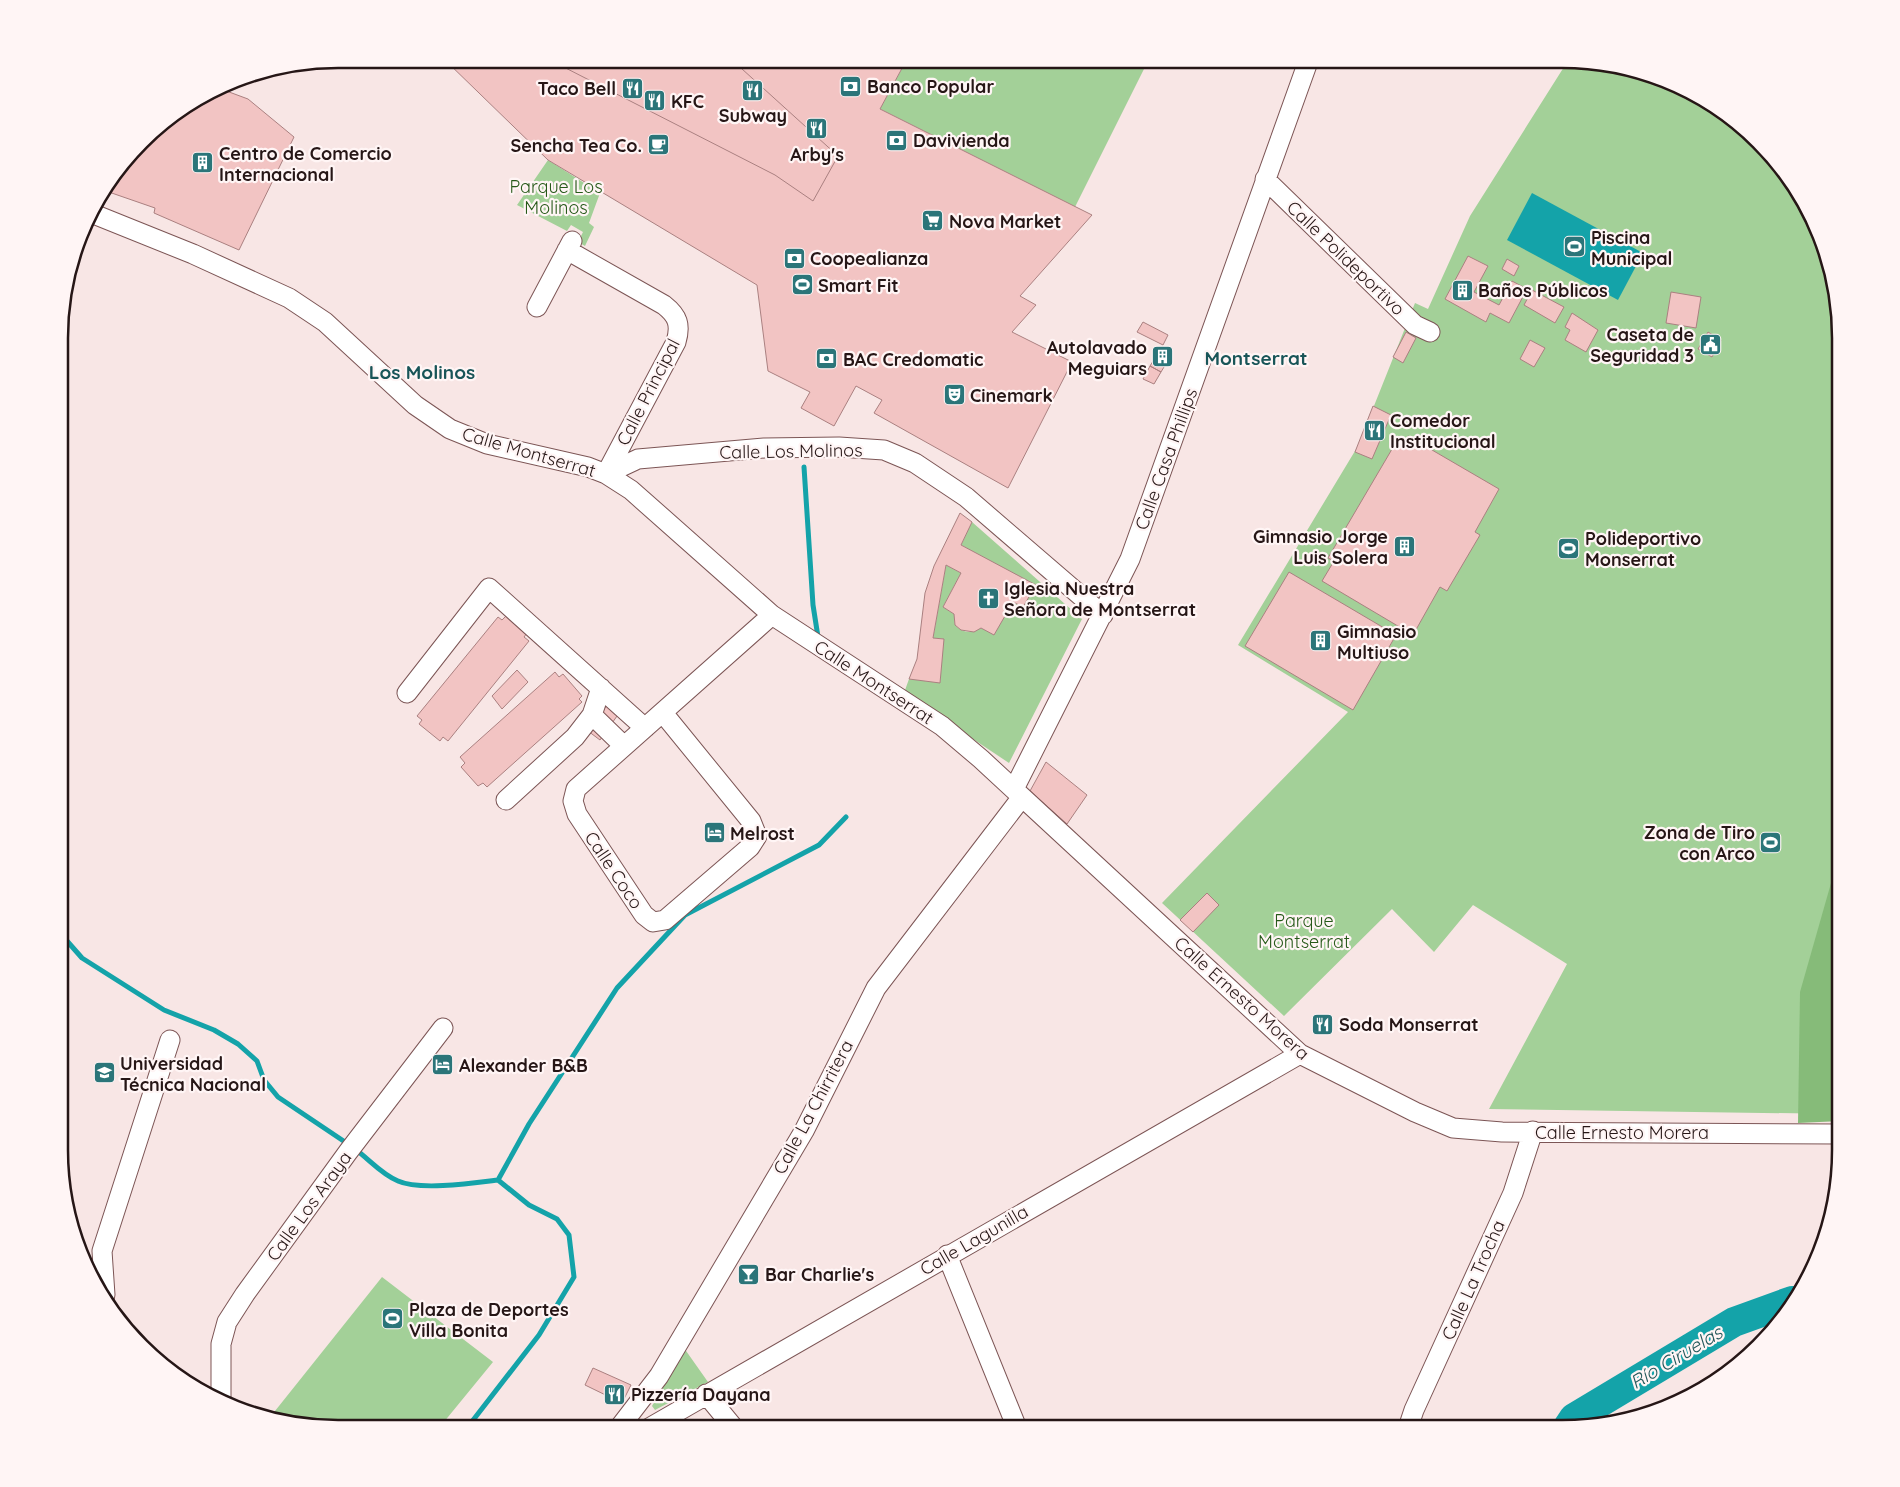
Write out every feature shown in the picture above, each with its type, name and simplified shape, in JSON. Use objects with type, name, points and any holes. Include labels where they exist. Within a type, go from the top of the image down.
[{"type":"street","name":"Calle Casa Phillips","points":[[1018,793],[1130,559],[1306,68]]},
{"type":"street","name":"Calle Polideportivo","points":[[1265,179],[1415,325],[1430,332]]},
{"type":"street","name":"Calle Montserrat","points":[[97,215],[193,254],[289,298],[325,322],[415,405],[450,429],[473,440],[569,462],[606,474],[631,490],[772,615],[942,726],[1018,793]]},
{"type":"street","name":"Calle Principal","points":[[537,307],[570,245],[664,305],[677,318],[679,331],[676,342],[606,474]]},
{"type":"street","name":"Calle Los Molinos","points":[[606,474],[638,459],[754,449],[839,447],[884,450],[915,462],[966,497],[1103,615]]},
{"type":"street","points":[[407,693],[489,588],[645,728]]},
{"type":"street","name":"Calle Coco","points":[[663,713],[751,821],[757,836],[750,847],[665,920],[653,922],[644,915],[577,814],[573,800],[576,789],[772,615]]},
{"type":"street","points":[[506,800],[575,737],[592,715],[601,688]]},
{"type":"street","points":[[592,715],[624,746]]},
{"type":"street","name":"Calle Ernesto Morera","points":[[1018,793],[1300,1054],[1415,1112],[1453,1128],[1502,1132],[1832,1134]]},
{"type":"street","name":"Calle La Chirritera","points":[[625,1420],[659,1376],[804,1131],[876,988],[1018,793]]},
{"type":"street","name":"Calle Los Araya","points":[[221,1393],[221,1344],[227,1322],[244,1294],[442,1028]]},
{"type":"street","points":[[104,1284],[102,1251],[170,1040]]},
{"type":"street","name":"Calle Lagunilla","points":[[662,1420],[1300,1054]]},
{"type":"street","name":"Calle La Trocha","points":[[1411,1420],[1512,1193],[1533,1131]]},
{"type":"street","points":[[947,1256],[1014,1420]]},
{"type":"street","points":[[706,1394],[727,1420]]},
{"type":"green space","points":[[902,68],[1144,68],[1075,207],[880,109]]},
{"type":"green space","name":"Polideportivo Monserrat","points":[[1563,68],[1580,68],[1615,73],[1666,88],[1682,95],[1727,123],[1777,173],[1805,218],[1812,234],[1827,285],[1832,320],[1832,1114],[1489,1109],[1567,964],[1473,905],[1434,952],[1392,909],[1284,1016],[1162,903],[1348,712],[1238,645],[1358,446],[1415,303],[1428,309],[1470,216]]},
{"type":"green space","name":"Parque Los Molinos","points":[[548,160],[600,193],[589,223],[594,227],[585,246],[578,242],[583,232],[571,225],[567,231],[517,205]]},
{"type":"green space","points":[[972,522],[1082,619],[1009,763],[904,693],[909,679],[940,682],[943,639],[933,638],[946,565],[961,573],[943,607],[954,614],[955,625],[964,631],[970,632],[981,628],[994,634],[1013,602],[1023,607],[1035,586],[961,545]]},
{"type":"green space","points":[[1832,880],[1832,1121],[1798,1123],[1800,992]]},
{"type":"green space","name":"Plaza de Deportes Villa Bonita","points":[[382,1277],[493,1362],[446,1420],[338,1420],[303,1417],[275,1412]]},
{"type":"green space","points":[[684,1348],[708,1382],[655,1410],[652,1406]]},
{"type":"water","name":"Piscina Municipal","points":[[1532,193],[1643,253],[1618,300],[1507,240]]},
{"type":"building","points":[[453,68],[902,68],[880,109],[1092,215],[1020,296],[1036,305],[1012,332],[1072,362],[1008,488],[874,413],[882,400],[856,386],[834,426],[801,408],[810,392],[768,371],[757,285],[548,160]]},
{"type":"building","points":[[566,68],[741,68],[838,156],[813,201],[775,175]]},
{"type":"building","name":"Centro de Comercio Internacional","points":[[227,91],[248,99],[294,137],[239,250],[154,213],[155,208],[110,193],[123,173],[173,123],[218,95]]},
{"type":"building","name":"Baños Públicos","points":[[1468,256],[1488,266],[1474,292],[1499,305],[1512,281],[1527,289],[1509,323],[1490,313],[1486,322],[1445,299]]},
{"type":"building","points":[[1507,259],[1519,266],[1514,276],[1502,269]]},
{"type":"building","points":[[1532,290],[1564,307],[1555,323],[1524,305]]},
{"type":"building","points":[[1671,292],[1701,297],[1696,328],[1666,323]]},
{"type":"building","points":[[1572,313],[1598,330],[1586,352],[1565,340],[1570,330],[1565,327]]},
{"type":"building","points":[[1143,322],[1168,335],[1163,345],[1137,332]]},
{"type":"building","points":[[1406,332],[1416,338],[1403,363],[1393,357]]},
{"type":"building","name":"Caseta de Seguridad 3","points":[[1708,332],[1721,340],[1712,357],[1698,349]]},
{"type":"building","points":[[1530,340],[1545,348],[1534,367],[1520,359]]},
{"type":"building","name":"Autolavado Meguiars","points":[[1162,347],[1172,353],[1164,367],[1153,361]]},
{"type":"building","points":[[1153,361],[1164,367],[1161,372],[1150,366]]},
{"type":"building","points":[[1150,366],[1161,372],[1154,384],[1143,379]]},
{"type":"building","name":"Comedor Institucional","points":[[1373,406],[1391,415],[1372,459],[1355,452]]},
{"type":"building","name":"Gimnasio Jorge Luis Solera","points":[[1408,436],[1499,489],[1475,532],[1480,535],[1447,591],[1440,587],[1413,635],[1322,581],[1334,561],[1328,558],[1395,444],[1401,447]]},
{"type":"building","name":"Iglesia Nuestra Señora de Montserrat","points":[[960,513],[972,522],[961,545],[1036,585],[1023,607],[1013,602],[994,635],[981,628],[974,632],[961,630],[955,625],[954,614],[943,607],[961,573],[946,565],[933,638],[944,639],[940,683],[909,679],[917,659],[925,593],[934,566]]},
{"type":"building","name":"Gimnasio Multiuso","points":[[1289,572],[1396,635],[1353,710],[1245,646]]},
{"type":"building","points":[[506,616],[527,633],[524,637],[529,641],[448,741],[443,737],[440,741],[419,724],[422,720],[417,716],[498,617],[502,620]]},
{"type":"building","points":[[517,670],[528,682],[502,709],[492,696]]},
{"type":"building","points":[[555,672],[559,677],[563,674],[582,696],[579,699],[582,702],[487,787],[483,783],[478,786],[461,767],[465,763],[460,757]]},
{"type":"building","points":[[616,693],[627,702],[600,740],[588,731]]},
{"type":"building","points":[[1046,762],[1087,795],[1067,824],[1030,791]]},
{"type":"building","points":[[1207,893],[1219,905],[1193,932],[1180,920]]},
{"type":"building","name":"Pizzería Dayana","points":[[593,1368],[631,1385],[622,1403],[585,1385]]},
{"type":"waterway","points":[[804,467],[813,605],[818,637]]},
{"type":"waterway","points":[[498,1180],[529,1124],[617,988],[685,915],[819,845],[846,817]]},
{"type":"waterway","points":[[68,942],[82,958],[164,1010],[214,1030],[238,1044],[257,1061],[264,1080],[278,1097],[348,1144]]},
{"type":"waterway","points":[[355,1149],[386,1175],[408,1184],[433,1186],[498,1180]]},
{"type":"waterway","points":[[473,1420],[539,1335],[574,1277],[569,1235],[557,1219],[529,1205],[498,1180]]},
{"type":"waterway","name":"Río Ciruelas","points":[[1573,1419],[1734,1322],[1784,1304]]},
{"type":"place","name":"Banco Popular","points":[[851,86]]},
{"type":"place","name":"Taco Bell","points":[[632,88]]},
{"type":"place","name":"Subway","points":[[753,90]]},
{"type":"place","name":"KFC","points":[[655,101]]},
{"type":"place","name":"Arby's","points":[[817,129]]},
{"type":"place","name":"Davivienda","points":[[897,140]]},
{"type":"place","name":"Sencha Tea Co.","points":[[658,145]]},
{"type":"place","name":"Centro de Comercio Internacional","points":[[203,163]]},
{"type":"place","name":"Nova Market","points":[[933,221]]},
{"type":"place","name":"Piscina Municipal","points":[[1575,247]]},
{"type":"place","name":"Coopealianza","points":[[794,258]]},
{"type":"place","name":"Smart Fit","points":[[802,285]]},
{"type":"place","name":"Baños Públicos","points":[[1462,290]]},
{"type":"place","name":"Caseta de Seguridad 3","points":[[1710,344]]},
{"type":"place","name":"Autolavado Meguiars","points":[[1163,357]]},
{"type":"place","name":"BAC Credomatic","points":[[827,359]]},
{"type":"place","name":"Cinemark","points":[[954,395]]},
{"type":"place","name":"Comedor Institucional","points":[[1374,430]]},
{"type":"place","name":"Gimnasio Jorge Luis Solera","points":[[1404,546]]},
{"type":"place","name":"Polideportivo Monserrat","points":[[1569,548]]},
{"type":"place","name":"Iglesia Nuestra Señora de Montserrat","points":[[988,598]]},
{"type":"place","name":"Gimnasio Multiuso","points":[[1321,641]]},
{"type":"place","name":"Melrost","points":[[714,833]]},
{"type":"place","name":"Zona de Tiro con Arco","points":[[1771,842]]},
{"type":"place","name":"Soda Monserrat","points":[[1323,1024]]},
{"type":"place","name":"Alexander B&B","points":[[443,1065]]},
{"type":"place","name":"Universidad Técnica Nacional","points":[[104,1073]]},
{"type":"place","name":"Bar Charlie's","points":[[749,1274]]},
{"type":"place","name":"Plaza de Deportes Villa Bonita","points":[[393,1319]]},
{"type":"place","name":"Pizzería Dayana","points":[[615,1394]]},
{"type":"district","name":"Montserrat","points":[[1256,358]]},
{"type":"district","name":"Los Molinos","points":[[422,372]]},
{"type":"park label","name":"Parque Montserrat","points":[[1304,930]]}]
